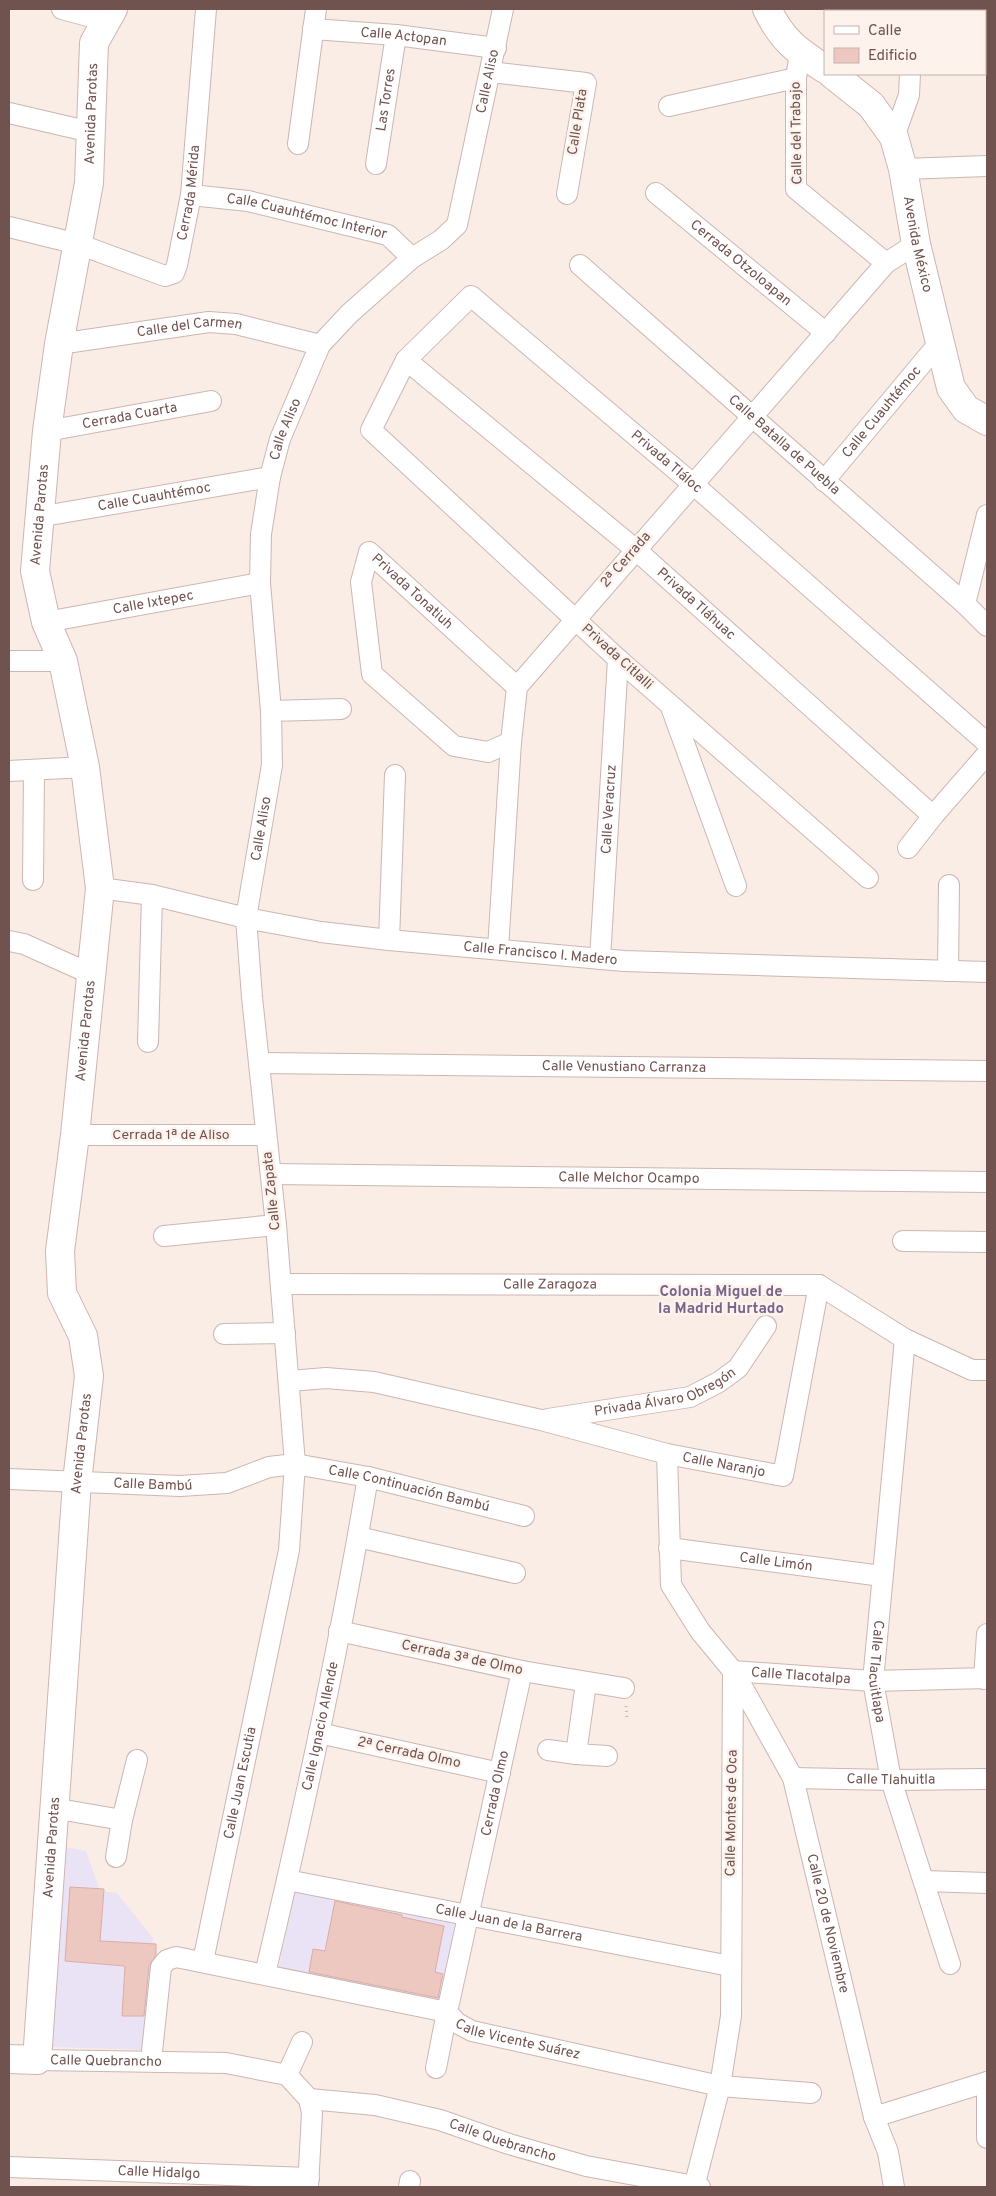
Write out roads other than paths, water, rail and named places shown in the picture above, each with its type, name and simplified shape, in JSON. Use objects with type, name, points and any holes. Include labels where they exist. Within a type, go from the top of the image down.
[{"type":"street","points":[[62,9],[109,15]]},
{"type":"street","name":"Cerrada Mérida","points":[[78,244],[165,276],[174,273],[191,196],[206,9]]},
{"type":"street","points":[[298,144],[316,9]]},
{"type":"street","name":"Calle Aliso","points":[[246,918],[272,765],[271,711],[260,583],[261,534],[270,477],[280,439],[320,346],[349,314],[412,258],[441,240],[457,225],[504,9]]},
{"type":"street","points":[[766,9],[798,65]]},
{"type":"street","name":"Avenida Parotas","points":[[37,2060],[77,1482],[88,1376],[83,1336],[62,1293],[60,1251],[93,975],[100,888],[85,767],[63,661],[46,622],[35,571],[38,517],[47,431],[59,344],[89,183],[94,43],[109,15]]},
{"type":"street","name":"Calle Actopan","points":[[313,29],[396,35],[496,48]]},
{"type":"street","name":"Las Torres","points":[[376,164],[396,35]]},
{"type":"street","points":[[669,106],[798,65],[824,69]]},
{"type":"street","name":"Calle del Trabajo","points":[[798,65],[796,189],[886,263]]},
{"type":"street","name":"Calle Plata","points":[[491,72],[586,83],[567,194]]},
{"type":"street","name":"Avenida México","points":[[833,75],[871,104],[894,137],[903,169],[916,244],[952,388],[966,409],[987,421]]},
{"type":"street","points":[[894,137],[910,96],[910,75]]},
{"type":"street","points":[[9,114],[91,132]]},
{"type":"street","points":[[903,169],[987,166]]},
{"type":"street","name":"Cerrada Otzoloapan","points":[[656,193],[826,333]]},
{"type":"street","name":"Calle Cuauhtémoc Interior","points":[[191,196],[248,201],[380,233],[388,236],[412,258]]},
{"type":"street","points":[[9,227],[78,244]]},
{"type":"street","name":"2ª Cerrada","points":[[517,687],[574,619],[694,485],[886,263],[916,244]]},
{"type":"street","name":"Calle Batalla de Puebla","points":[[580,265],[965,604],[987,626]]},
{"type":"street","name":"Privada Tláloc","points":[[371,430],[406,360],[470,296],[694,485],[987,743]]},
{"type":"street","name":"Calle del Carmen","points":[[59,344],[209,322],[236,324],[320,346]]},
{"type":"street","name":"Calle Cuauhtémoc","points":[[824,481],[940,342]]},
{"type":"street","name":"Privada Tláhuac","points":[[406,360],[635,549],[932,816]]},
{"type":"street","name":"Cerrada Cuarta","points":[[47,431],[211,401]]},
{"type":"street","name":"Privada Citlalli","points":[[371,430],[670,706],[868,878]]},
{"type":"street","name":"Calle Cuauhtémoc","points":[[38,517],[270,477]]},
{"type":"street","points":[[965,604],[987,515]]},
{"type":"street","name":"Privada Tonatiuh","points":[[511,742],[488,752],[454,746],[372,674],[361,582],[369,552],[517,687]]},
{"type":"street","name":"Calle Ixtepec","points":[[46,622],[260,583]]},
{"type":"street","name":"Calle Veracruz","points":[[600,958],[618,659]]},
{"type":"street","points":[[9,661],[63,661]]},
{"type":"street","points":[[498,949],[511,742],[517,687]]},
{"type":"street","points":[[670,706],[736,886]]},
{"type":"street","points":[[271,711],[341,709]]},
{"type":"street","points":[[908,848],[932,816],[987,754]]},
{"type":"street","points":[[9,771],[85,767]]},
{"type":"street","points":[[33,880],[34,770]]},
{"type":"street","points":[[389,940],[395,775]]},
{"type":"street","points":[[948,971],[949,885]]},
{"type":"street","name":"Calle Francisco I. Madero","points":[[100,888],[152,895],[246,918],[321,932],[389,940],[600,958],[987,972]]},
{"type":"street","points":[[148,1042],[152,895]]},
{"type":"street","name":"Calle Zapata","points":[[246,918],[252,997],[276,1225],[290,1381],[295,1464]]},
{"type":"street","points":[[9,941],[24,944],[93,975]]},
{"type":"street","name":"Calle Venustiano Carranza","points":[[260,1063],[987,1071]]},
{"type":"street","name":"Cerrada 1ª de Aliso","points":[[75,1135],[266,1135]]},
{"type":"street","name":"Calle Melchor Ocampo","points":[[271,1174],[987,1182]]},
{"type":"street","points":[[164,1236],[276,1225]]},
{"type":"street","points":[[904,1241],[987,1242]]},
{"type":"street","name":"Calle Zaragoza","points":[[281,1284],[820,1285]]},
{"type":"street","points":[[820,1285],[905,1339],[972,1370],[987,1370]]},
{"type":"street","name":"Calle Naranjo","points":[[290,1381],[326,1378],[374,1382],[541,1420],[667,1454],[783,1476],[820,1285]]},
{"type":"street","name":"Privada Álvaro Obregón","points":[[541,1420],[690,1397],[719,1382],[738,1368],[766,1326]]},
{"type":"street","points":[[224,1334],[285,1333]]},
{"type":"street","name":"Calle Tlacuitlapa","points":[[905,1339],[873,1681],[891,1780],[950,1964]]},
{"type":"street","points":[[667,1454],[671,1585],[700,1631],[733,1671]]},
{"type":"street","name":"Calle Bambú","points":[[9,1479],[180,1486],[227,1483],[269,1467],[295,1464]]},
{"type":"street","name":"Calle Continuación Bambú","points":[[295,1464],[368,1477],[524,1516]]},
{"type":"street","name":"Calle Juan Escutia","points":[[203,1961],[289,1550],[295,1464]]},
{"type":"street","name":"Calle Ignacio Allende","points":[[265,1974],[319,1733],[368,1477]]},
{"type":"street","points":[[358,1537],[515,1573]]},
{"type":"street","name":"Calle Limón","points":[[669,1548],[882,1576]]},
{"type":"street","name":"Cerrada 3ª de Olmo","points":[[338,1631],[522,1671],[624,1688]]},
{"type":"street","points":[[986,1678],[987,1634]]},
{"type":"street","name":"Cerrada Olmo","points":[[436,2068],[522,1671]]},
{"type":"street","name":"Calle Tlacotalpa","points":[[733,1671],[873,1681],[986,1678]]},
{"type":"street","name":"Calle 20 de Noviembre","points":[[733,1671],[793,1778],[874,2117],[888,2152],[894,2187]]},
{"type":"street","name":"Calle Montes de Oca","points":[[696,2187],[720,2086],[732,2016],[730,1966],[733,1671]]},
{"type":"street","points":[[576,1754],[586,1683]]},
{"type":"street","name":"2ª Cerrada Olmo","points":[[319,1733],[500,1773]]},
{"type":"street","points":[[548,1750],[607,1756]]},
{"type":"street","points":[[116,1857],[122,1820],[138,1760]]},
{"type":"street","name":"Calle Tlahuitla","points":[[793,1778],[987,1779]]},
{"type":"street","points":[[54,1808],[122,1820]]},
{"type":"street","name":"Calle Juan de la Barrera","points":[[287,1880],[730,1966]]},
{"type":"street","points":[[924,1881],[987,1883]]},
{"type":"street","points":[[151,2061],[161,1967],[167,1960],[176,1957],[203,1961]]},
{"type":"street","name":"Calle Vicente Suárez","points":[[203,1961],[447,2012],[457,2023],[472,2031],[720,2086],[811,2093]]},
{"type":"street","points":[[302,2042],[287,2075],[310,2100],[312,2113],[309,2183]]},
{"type":"street","name":"Calle Quebrancho","points":[[9,2060],[226,2063],[287,2075]]},
{"type":"street","points":[[874,2117],[987,2082],[987,2138]]},
{"type":"street","name":"Calle Quebrancho","points":[[310,2100],[375,2105],[440,2120],[509,2144],[586,2166],[696,2187]]},
{"type":"street","name":"Calle Hidalgo","points":[[9,2167],[309,2183]]},
{"type":"district","name":"Colonia Miguel de la Madrid Hurtado","points":[[721,1300]]}]
